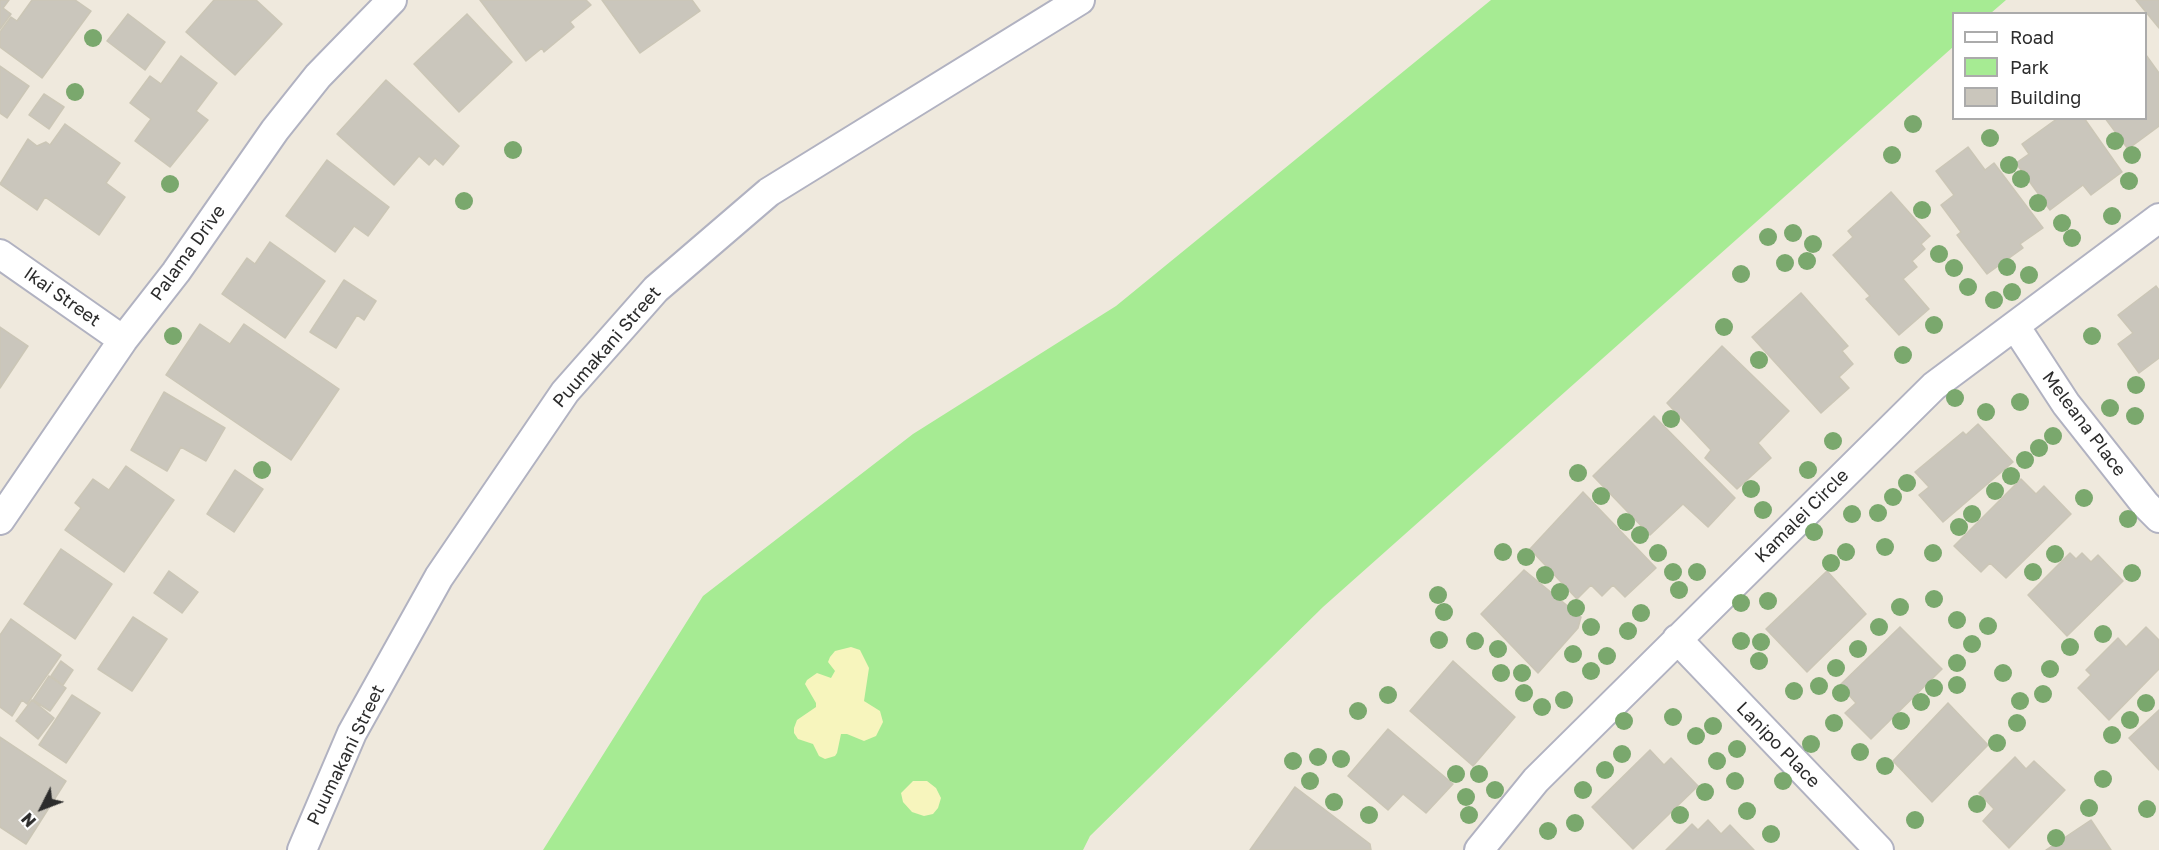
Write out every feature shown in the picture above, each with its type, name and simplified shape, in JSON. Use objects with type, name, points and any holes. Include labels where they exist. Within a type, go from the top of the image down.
[{"type":"street","name":"Palama Drive","points":[[0,520],[123,340],[176,272],[275,130],[318,76],[392,0]]},
{"type":"street","name":"Puumakani Street","points":[[302,850],[352,733],[440,577],[565,392],[656,289],[769,192],[1080,0]]},
{"type":"street","name":"Kamalei Circle","points":[[1479,850],[1536,780],[1934,386],[2159,218]]},
{"type":"street","name":"Ikai Street","points":[[0,254],[123,340]]},
{"type":"street","name":"Meleana Place","points":[[2015,326],[2066,404],[2145,504],[2159,518]]},
{"type":"street","name":"Lanipo Place","points":[[1677,639],[1879,850]]},
{"type":"green space","points":[[1491,0],[2006,0],[1992,12],[1952,12],[1952,48],[1323,607],[1090,836],[1083,850],[543,850],[703,596],[913,434],[1116,306]]},
{"type":"sand","points":[[851,647],[860,650],[869,668],[864,701],[880,711],[883,722],[876,736],[864,741],[841,734],[837,753],[825,759],[819,756],[813,744],[798,739],[794,728],[797,720],[816,707],[805,684],[807,680],[817,673],[831,678],[835,671],[828,662],[830,657],[835,651]]},
{"type":"sand","points":[[913,781],[927,781],[936,788],[941,798],[933,814],[924,816],[912,812],[903,802],[901,793]]},
{"type":"building","points":[[0,0],[9,0],[3,8],[11,14],[0,29]]},
{"type":"building","points":[[32,0],[75,0],[91,11],[42,78],[0,47],[0,32],[11,17],[17,21]]},
{"type":"building","points":[[214,0],[256,0],[282,24],[235,75],[186,32]]},
{"type":"building","points":[[480,0],[586,0],[591,5],[570,22],[574,27],[544,52],[542,48],[526,61]]},
{"type":"building","points":[[602,0],[692,0],[700,11],[640,53]]},
{"type":"building","points":[[2136,0],[2159,0],[2159,28],[2147,12]]},
{"type":"building","points":[[128,14],[165,42],[145,70],[107,41]]},
{"type":"building","points":[[467,14],[512,62],[459,112],[414,64]]},
{"type":"building","points":[[181,56],[217,83],[196,111],[208,120],[170,167],[135,141],[151,119],[130,103],[150,76],[161,84]]},
{"type":"building","points":[[2147,56],[2159,73],[2159,126],[2128,149],[2106,120],[2147,120]]},
{"type":"building","points":[[0,66],[29,86],[7,118],[0,113]]},
{"type":"building","points":[[386,80],[459,146],[443,165],[435,158],[429,165],[419,156],[394,185],[337,134]]},
{"type":"building","points":[[44,94],[64,107],[49,129],[29,115]]},
{"type":"building","points":[[2055,120],[2085,120],[2122,172],[2091,195],[2083,185],[2050,210],[2016,163],[2029,154],[2022,144]]},
{"type":"building","points":[[65,124],[120,163],[106,183],[125,197],[99,235],[45,197],[37,210],[0,184],[28,139],[37,146],[46,142],[50,145]]},
{"type":"building","points":[[1968,147],[1985,170],[1994,163],[2043,228],[2020,244],[2023,248],[1987,274],[1957,235],[1961,232],[1941,205],[1954,195],[1936,171]]},
{"type":"building","points":[[327,160],[389,207],[368,236],[354,226],[335,252],[286,216]]},
{"type":"building","points":[[1891,192],[1930,236],[1921,244],[1925,249],[1912,261],[1917,267],[1903,279],[1929,309],[1899,335],[1866,299],[1870,296],[1833,255],[1853,237],[1848,231]]},
{"type":"building","points":[[270,242],[325,281],[285,338],[222,294],[247,258],[255,264]]},
{"type":"building","points":[[344,280],[376,301],[364,320],[357,315],[336,348],[310,332]]},
{"type":"building","points":[[2156,286],[2159,290],[2159,358],[2139,373],[2118,344],[2133,333],[2118,315]]},
{"type":"building","points":[[1801,293],[1848,346],[1842,351],[1853,364],[1839,377],[1849,388],[1821,413],[1752,337]]},
{"type":"building","points":[[200,324],[230,344],[244,324],[339,389],[291,460],[166,375]]},
{"type":"building","points":[[0,327],[28,346],[0,388]]},
{"type":"building","points":[[1722,346],[1789,411],[1758,443],[1771,458],[1737,489],[1705,458],[1711,450],[1667,403]]},
{"type":"building","points":[[164,392],[225,428],[206,461],[181,447],[167,471],[131,450]]},
{"type":"building","points":[[1654,416],[1735,498],[1708,527],[1683,504],[1650,535],[1593,476]]},
{"type":"building","points":[[1978,424],[2013,462],[1943,522],[1919,495],[1929,487],[1915,472],[1963,432],[1966,435]]},
{"type":"building","points":[[126,466],[174,500],[124,572],[65,530],[81,508],[75,503],[93,479],[109,490]]},
{"type":"building","points":[[235,470],[263,489],[234,532],[207,514]]},
{"type":"building","points":[[2021,479],[2036,494],[2044,486],[2071,514],[2006,578],[1990,563],[1981,572],[1954,546]]},
{"type":"building","points":[[1583,492],[1656,568],[1625,597],[1613,585],[1602,596],[1591,585],[1577,599],[1530,549]]},
{"type":"building","points":[[61,549],[112,584],[75,639],[24,604]]},
{"type":"building","points":[[2070,553],[2076,559],[2082,553],[2091,562],[2098,555],[2123,581],[2067,636],[2028,595]]},
{"type":"building","points":[[1524,570],[1581,617],[1578,628],[1538,673],[1481,614]]},
{"type":"building","points":[[169,571],[198,592],[182,613],[154,593]]},
{"type":"building","points":[[1827,571],[1866,614],[1807,672],[1766,629]]},
{"type":"building","points":[[133,617],[167,639],[132,691],[98,669]]},
{"type":"building","points":[[11,619],[61,655],[27,704],[22,700],[12,716],[0,707],[0,635]]},
{"type":"building","points":[[1900,627],[1942,669],[1871,739],[1845,713],[1856,703],[1840,685]]},
{"type":"building","points":[[2146,627],[2159,640],[2159,669],[2109,720],[2078,688],[2091,675],[2086,670],[2118,638],[2126,647]]},
{"type":"building","points":[[61,661],[73,670],[63,685],[51,676]]},
{"type":"building","points":[[1453,661],[1515,717],[1473,766],[1410,711]]},
{"type":"building","points":[[49,676],[66,688],[50,711],[33,700]]},
{"type":"building","points":[[72,695],[100,713],[66,763],[39,745]]},
{"type":"building","points":[[32,700],[54,718],[38,739],[16,721]]},
{"type":"building","points":[[1948,703],[1988,745],[1932,802],[1893,761]]},
{"type":"building","points":[[2159,710],[2159,770],[2129,738]]},
{"type":"building","points":[[1388,729],[1453,784],[1426,813],[1403,794],[1388,810],[1348,776]]},
{"type":"building","points":[[0,737],[66,781],[26,844],[0,827]]},
{"type":"building","points":[[1650,750],[1664,765],[1671,758],[1698,786],[1633,849],[1592,807]]},
{"type":"building","points":[[2015,757],[2026,769],[2034,761],[2065,790],[2009,848],[1983,821],[1994,809],[1979,793]]},
{"type":"building","points":[[1295,787],[1370,844],[1371,850],[1250,850]]},
{"type":"building","points":[[1708,820],[1721,834],[1730,825],[1754,850],[1666,850],[1692,824],[1698,830]]},
{"type":"building","points":[[2091,820],[2111,850],[2046,850]]}]
